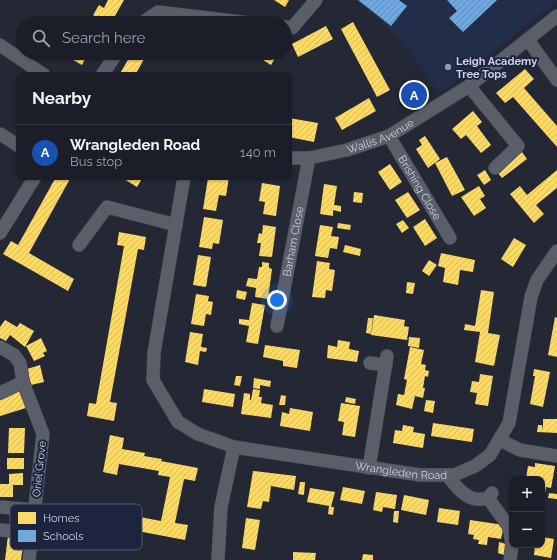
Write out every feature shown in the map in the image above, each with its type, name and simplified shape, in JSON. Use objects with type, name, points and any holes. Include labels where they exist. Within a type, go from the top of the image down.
[{"type":"street","points":[[292,28],[316,0]]},
{"type":"street","points":[[152,16],[158,12],[191,16]]},
{"type":"street","name":"Wallis Avenue","points":[[292,158],[309,158],[347,150],[389,136],[469,86],[557,16]]},
{"type":"street","points":[[528,40],[557,80]]},
{"type":"street","points":[[0,45],[16,56]]},
{"type":"street","points":[[22,60],[40,72]]},
{"type":"street","points":[[104,72],[112,60]]},
{"type":"street","points":[[469,86],[518,146],[495,168]]},
{"type":"street","points":[[0,134],[16,144]]},
{"type":"street","name":"Brishing Close","points":[[389,136],[450,238]]},
{"type":"street","name":"Barham Close","points":[[277,326],[309,158]]},
{"type":"street","points":[[1,229],[33,180]]},
{"type":"street","name":"Wrangleden Road","points":[[184,180],[154,353],[153,380],[178,422],[198,434],[234,447],[420,475],[454,476],[475,466],[490,455],[509,423],[531,296],[537,280],[555,257]]},
{"type":"street","points":[[79,245],[107,207],[176,225]]},
{"type":"street","name":"Oriel Grove","points":[[0,347],[14,355],[20,363],[23,382],[43,434],[36,504]]},
{"type":"street","points":[[369,468],[387,360],[370,363]]},
{"type":"street","points":[[0,393],[23,382]]},
{"type":"street","points":[[500,440],[520,450],[557,456]]},
{"type":"street","points":[[218,558],[221,507],[234,447]]},
{"type":"street","points":[[447,475],[464,494],[472,499],[490,495],[509,527]]},
{"type":"street","points":[[0,507],[10,508]]},
{"type":"street","points":[[0,530],[10,531]]},
{"type":"street","points":[[510,560],[512,548]]},
{"type":"street","name":"Oriel Grove","points":[[29,560],[30,550]]},
{"type":"shaded area","name":"Leigh Academy Tree Tops","points":[[355,0],[557,1],[440,94],[402,40]]},
{"type":"building: Homes","points":[[108,0],[124,0],[115,16],[93,15],[99,5],[104,8]]},
{"type":"building: Homes","points":[[274,0],[289,0],[285,7]]},
{"type":"building: Homes","points":[[353,22],[390,90],[377,97],[341,29]]},
{"type":"building: Homes","points":[[326,26],[333,39],[298,57],[292,44]]},
{"type":"building: Homes","points":[[73,60],[84,60],[82,65]]},
{"type":"building: Homes","points":[[128,60],[144,60],[137,72],[121,72]]},
{"type":"building: Homes","points":[[263,60],[274,60],[271,65]]},
{"type":"building: Homes","points":[[525,69],[534,79],[524,88],[557,126],[557,147],[513,97],[505,103],[496,93]]},
{"type":"building: Homes","points":[[369,98],[376,111],[342,130],[335,118]]},
{"type":"building: Homes","points":[[473,111],[482,122],[477,126],[491,145],[481,153],[466,135],[461,139],[452,129]]},
{"type":"building: Homes","points":[[292,119],[318,123],[314,142],[292,138]]},
{"type":"building: Homes","points":[[425,136],[440,159],[428,168],[416,149],[422,145],[419,140]]},
{"type":"building: Homes","points":[[522,152],[527,159],[502,178],[497,172]]},
{"type":"building: Homes","points":[[447,157],[465,190],[452,196],[435,163]]},
{"type":"building: Homes","points":[[390,164],[402,182],[390,190],[378,172]]},
{"type":"building: Homes","points":[[485,170],[491,180],[484,185],[477,175]]},
{"type":"building: Homes","points":[[557,170],[557,188],[536,205],[544,214],[534,223],[510,194],[520,186],[527,195]]},
{"type":"building: Homes","points":[[54,180],[69,180],[29,253],[74,279],[68,291],[3,254],[11,241],[18,245]]},
{"type":"building: Homes","points":[[126,180],[141,180],[137,187]]},
{"type":"building: Homes","points":[[208,180],[229,180],[226,196],[219,195],[216,211],[203,209]]},
{"type":"building: Homes","points":[[262,183],[280,186],[276,216],[263,214],[265,202],[259,201]]},
{"type":"building: Homes","points":[[324,184],[337,186],[334,205],[341,206],[341,212],[333,210],[333,216],[320,214]]},
{"type":"building: Homes","points":[[479,186],[485,196],[480,199],[486,208],[474,216],[461,197]]},
{"type":"building: Homes","points":[[354,192],[363,193],[362,203],[353,202]]},
{"type":"building: Homes","points":[[408,192],[420,210],[407,218],[395,200]]},
{"type":"building: Homes","points":[[204,217],[223,220],[219,244],[213,243],[212,249],[199,247]]},
{"type":"building: Homes","points":[[425,219],[437,238],[425,246],[413,227]]},
{"type":"building: Homes","points":[[403,220],[409,228],[402,233],[396,224]]},
{"type":"building: Homes","points":[[338,223],[351,225],[350,230],[337,228]]},
{"type":"building: Homes","points":[[263,225],[276,227],[272,257],[259,256],[261,243],[257,243],[259,233],[262,234]]},
{"type":"building: Homes","points":[[320,225],[333,227],[331,236],[339,237],[337,249],[330,248],[328,258],[315,256]]},
{"type":"building: Homes","points":[[119,232],[146,237],[144,250],[138,249],[110,402],[117,403],[114,421],[87,416],[89,403],[96,404],[124,246],[117,245]]},
{"type":"building: Homes","points":[[514,238],[526,245],[513,267],[501,259]]},
{"type":"building: Homes","points":[[345,245],[361,249],[360,256],[343,252]]},
{"type":"building: Homes","points":[[441,253],[475,260],[473,272],[460,270],[458,285],[443,282],[445,268],[438,266]]},
{"type":"building: Homes","points":[[198,255],[211,257],[206,287],[193,285]]},
{"type":"building: Homes","points":[[429,260],[437,265],[429,276],[422,271]]},
{"type":"building: Homes","points":[[317,261],[330,263],[329,269],[335,270],[332,291],[326,290],[325,298],[312,297]]},
{"type":"building: Homes","points":[[262,262],[269,263],[269,268],[272,269],[268,299],[255,297],[256,288],[246,286],[248,278],[257,279],[259,267],[262,267]]},
{"type":"building: Homes","points":[[407,282],[415,283],[413,294],[406,293]]},
{"type":"building: Homes","points":[[237,290],[247,292],[245,300],[236,298]]},
{"type":"building: Homes","points":[[481,290],[494,292],[488,333],[500,335],[494,366],[475,362],[480,332],[464,330],[465,324],[475,326]]},
{"type":"building: Homes","points":[[196,294],[209,296],[208,301],[213,302],[211,315],[206,314],[204,326],[191,324]]},
{"type":"building: Homes","points":[[252,303],[265,305],[258,344],[246,342],[249,326],[239,324],[239,319],[249,320]]},
{"type":"building: Homes","points":[[374,315],[405,320],[404,326],[409,327],[407,340],[371,335]]},
{"type":"building: Homes","points":[[555,317],[557,318],[557,357],[548,355]]},
{"type":"building: Homes","points":[[368,318],[373,318],[371,334],[366,333]]},
{"type":"building: Homes","points":[[5,320],[17,327],[20,323],[34,331],[25,347],[10,335],[6,341],[0,338],[0,327]]},
{"type":"building: Homes","points":[[190,332],[203,334],[201,347],[207,348],[206,352],[200,351],[198,365],[185,362]]},
{"type":"building: Homes","points":[[409,337],[420,338],[419,348],[408,346]]},
{"type":"building: Homes","points":[[41,338],[47,351],[43,353],[45,356],[34,361],[26,346]]},
{"type":"building: Homes","points":[[338,340],[350,342],[349,349],[359,351],[357,362],[327,358],[328,345],[337,347]]},
{"type":"building: Homes","points":[[265,345],[300,350],[297,368],[283,366],[283,361],[263,357]]},
{"type":"building: Homes","points":[[410,347],[424,350],[421,364],[426,365],[425,370],[429,371],[428,377],[425,376],[423,398],[415,396],[412,409],[396,405],[398,394],[404,395],[407,380],[404,379]]},
{"type":"building: Homes","points":[[40,365],[44,382],[31,385],[27,369]]},
{"type":"building: Homes","points":[[534,369],[550,372],[543,407],[530,404],[535,376],[533,376]]},
{"type":"building: Homes","points":[[480,374],[493,376],[488,406],[475,404],[477,393],[470,392],[472,381],[479,382]]},
{"type":"building: Homes","points":[[236,376],[242,376],[240,386],[234,385]]},
{"type":"building: Homes","points":[[254,378],[271,381],[270,387],[260,385],[260,389],[253,388]]},
{"type":"building: Homes","points":[[204,389],[235,394],[233,407],[202,402]]},
{"type":"building: Homes","points":[[253,389],[260,390],[259,397],[262,397],[261,403],[273,405],[271,418],[241,414],[244,393],[250,394],[251,400]]},
{"type":"building: Homes","points":[[20,390],[26,408],[0,416],[0,397]]},
{"type":"building: Homes","points":[[281,395],[286,396],[285,405],[279,405]]},
{"type":"building: Homes","points":[[346,397],[356,399],[355,404],[345,402]]},
{"type":"building: Homes","points":[[426,400],[435,401],[433,413],[424,411]]},
{"type":"building: Homes","points":[[341,403],[360,406],[355,437],[342,435],[344,422],[338,421]]},
{"type":"building: Homes","points":[[290,408],[313,412],[310,431],[280,426],[282,412],[289,414]]},
{"type":"building: Homes","points":[[543,419],[557,419],[557,433],[537,432],[538,425],[542,425],[543,430]]},
{"type":"building: Homes","points":[[433,423],[474,429],[472,442],[431,436]]},
{"type":"building: Homes","points":[[403,425],[414,427],[413,432],[425,434],[423,448],[393,443],[395,430],[402,431]]},
{"type":"building: Homes","points":[[9,428],[25,428],[24,453],[8,453]]},
{"type":"building: Homes","points":[[110,435],[124,438],[122,449],[145,453],[144,456],[162,459],[161,461],[198,468],[195,481],[184,479],[175,523],[188,525],[185,540],[142,532],[142,517],[161,521],[170,477],[158,475],[159,471],[119,464],[117,475],[103,472]]},
{"type":"building: Homes","points":[[7,458],[24,458],[24,469],[7,469]]},
{"type":"building: Homes","points":[[535,463],[555,466],[551,488],[546,487],[545,493],[545,476],[526,476],[528,466],[535,467]]},
{"type":"building: Homes","points":[[253,471],[296,476],[294,490],[271,486],[269,502],[263,501],[261,509],[247,507]]},
{"type":"building: Homes","points":[[23,473],[23,485],[13,485],[13,497],[0,497],[0,484],[9,484],[9,474]]},
{"type":"building: Homes","points":[[300,482],[305,482],[304,495],[298,494]]},
{"type":"building: Homes","points":[[343,487],[365,491],[362,504],[340,500]]},
{"type":"building: Homes","points":[[310,488],[335,492],[331,507],[334,507],[333,515],[328,514],[329,506],[307,502]]},
{"type":"building: Homes","points":[[376,492],[397,495],[395,509],[383,507],[382,512],[373,510]]},
{"type":"building: Homes","points":[[549,493],[557,494],[557,499],[548,498]]},
{"type":"building: Homes","points":[[404,495],[429,500],[426,515],[401,510]]},
{"type":"building: Homes","points":[[439,508],[460,511],[458,525],[437,522]]},
{"type":"building: Homes","points":[[394,511],[399,511],[398,523],[393,522]]},
{"type":"building: Homes","points":[[246,518],[260,520],[255,550],[242,548]]},
{"type":"building: Homes","points":[[470,520],[504,525],[501,539],[488,537],[487,545],[478,544],[479,540],[473,539],[474,535],[468,534]]},
{"type":"building: Homes","points":[[8,535],[10,535],[10,550],[22,550],[21,560],[5,560]]},
{"type":"building: Homes","points":[[545,538],[554,539],[551,558],[534,555],[535,548],[545,548]]},
{"type":"building: Homes","points":[[499,542],[506,544],[504,555],[498,553]]},
{"type":"building: Homes","points":[[293,552],[316,553],[315,560],[293,560]]},
{"type":"building: Homes","points":[[363,554],[373,555],[373,560],[362,560]]},
{"type":"building: Schools","points":[[358,0],[399,0],[407,6],[391,26]]},
{"type":"building: Schools","points":[[447,0],[497,0],[463,32],[449,18],[457,11]]},
{"type":"place","name":"Leigh Academy Tree Tops","points":[[448,67]]},
{"type":"place","name":"Wrangleden Road","points":[[414,95]]}]
